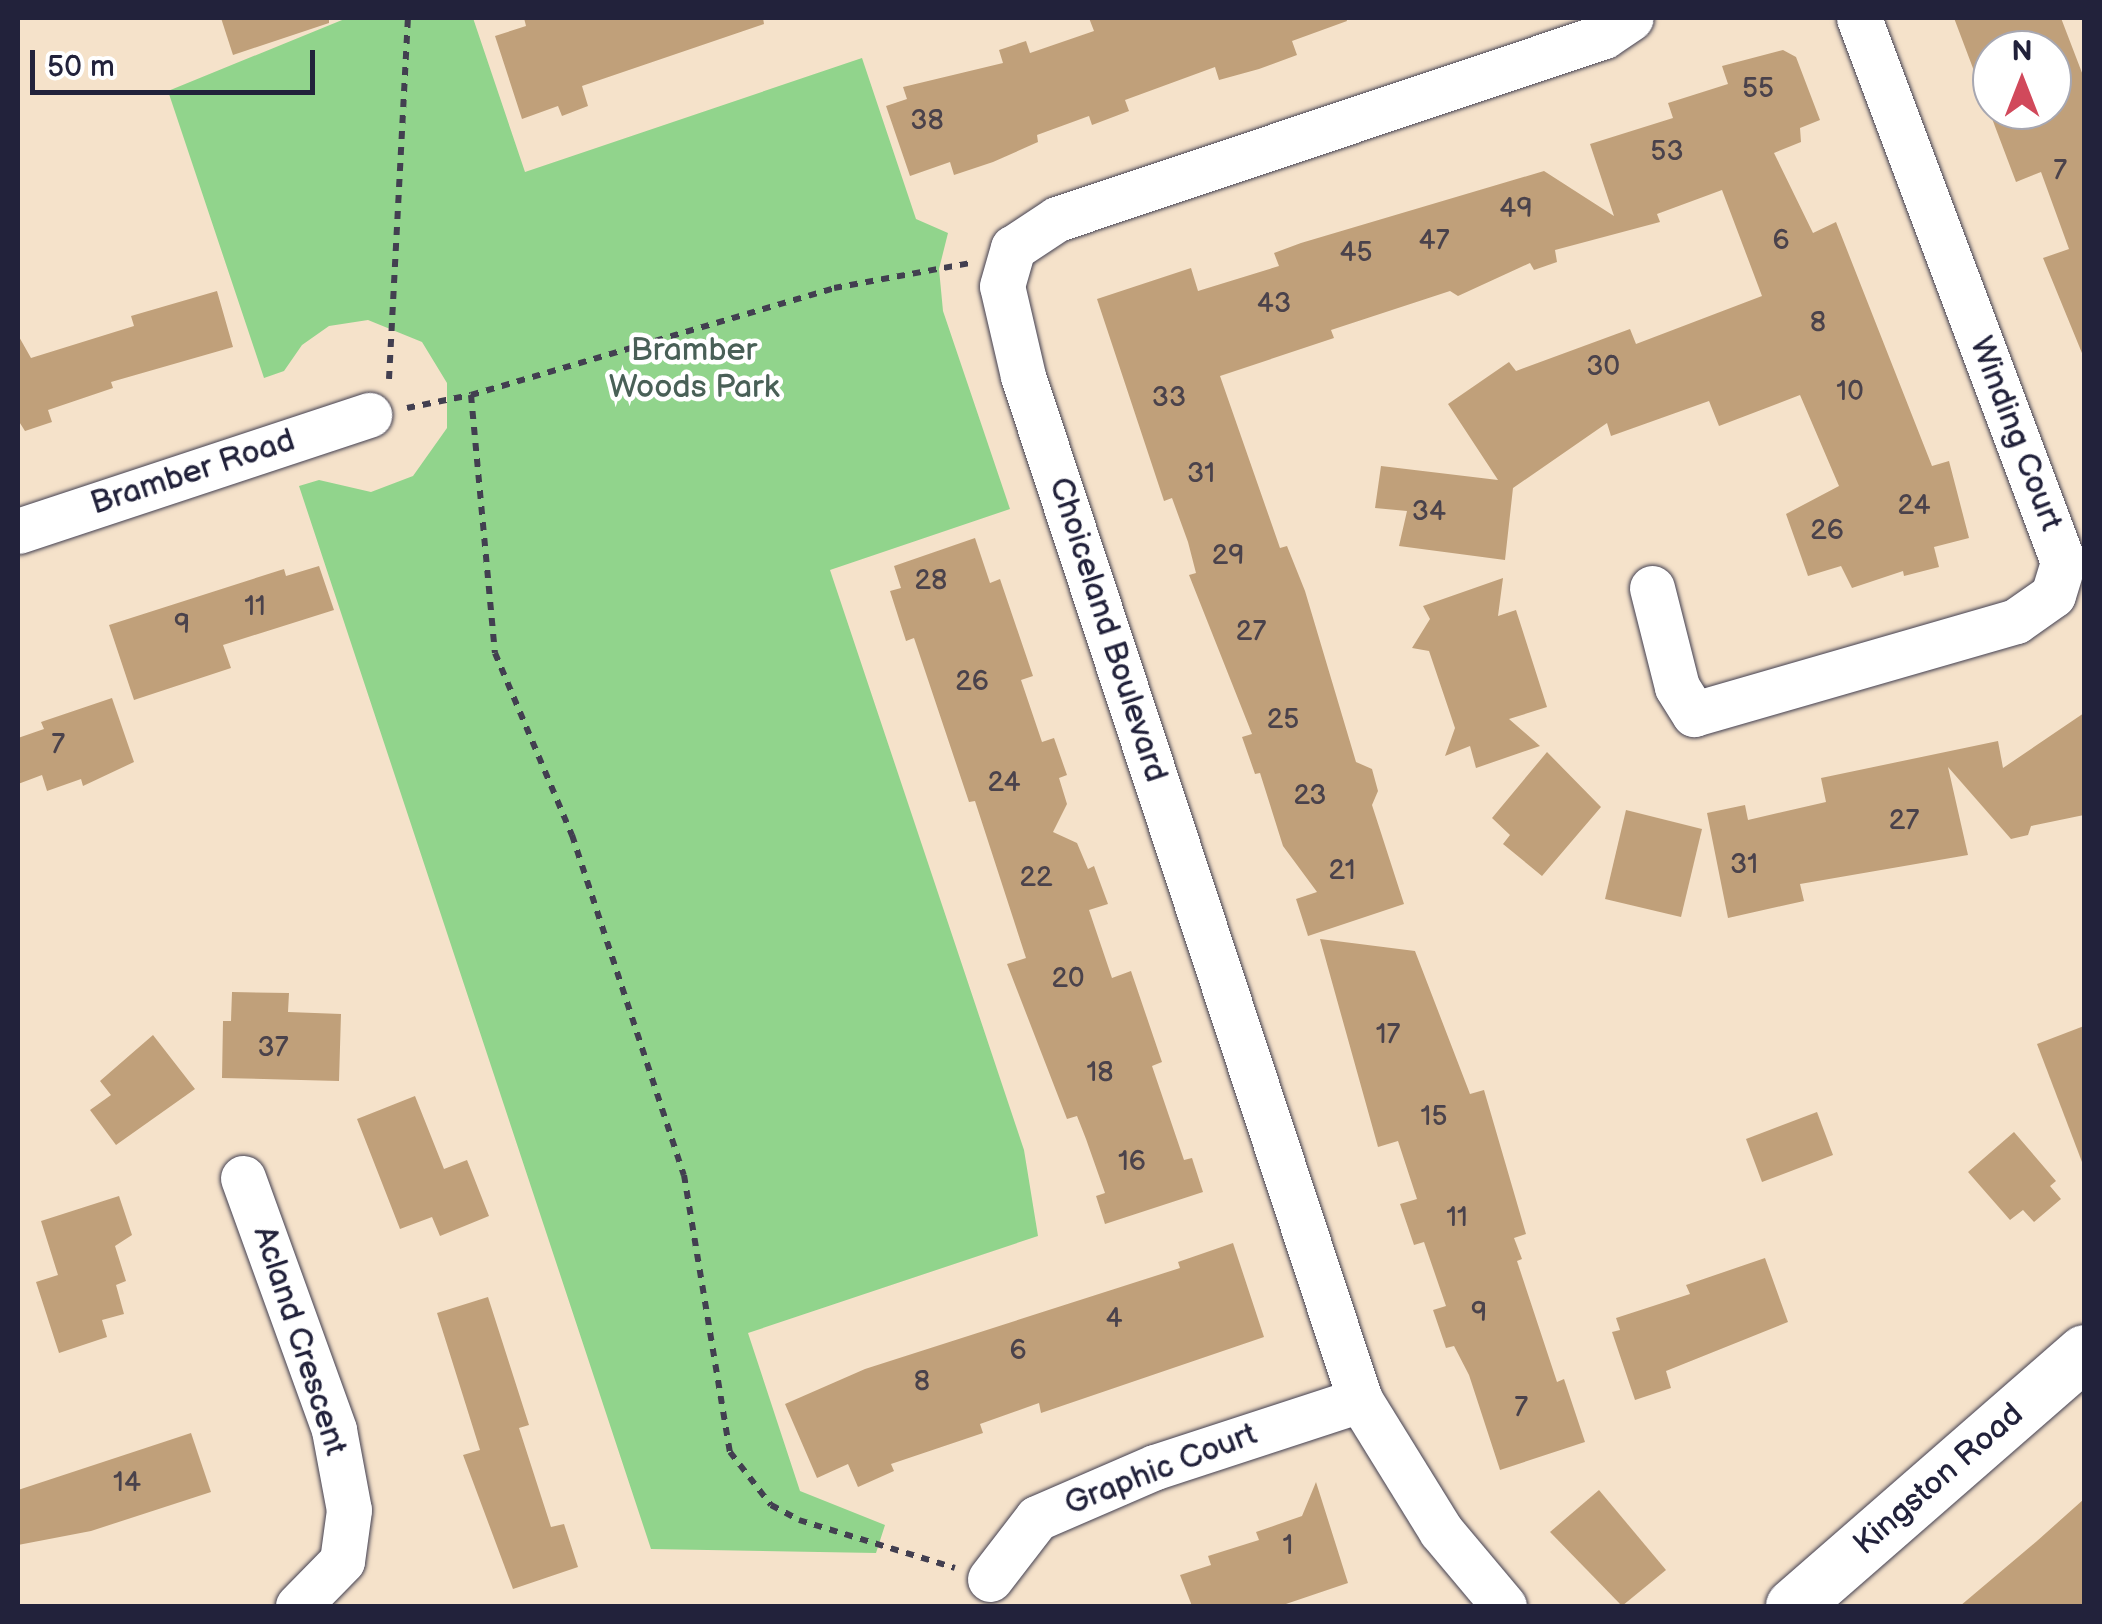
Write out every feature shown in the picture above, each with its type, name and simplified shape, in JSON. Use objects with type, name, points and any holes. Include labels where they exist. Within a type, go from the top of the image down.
[{"type":"street","name":"Winding Court","points":[[1652,588],[1677,687],[1694,714],[2016,621],[2053,594],[2063,562],[1858,18]]},
{"type":"street","points":[[1006,259],[1022,240],[1057,219],[1610,24]]},
{"type":"street","name":"Choiceland Boulevard","points":[[1006,259],[1002,286],[1023,376],[1360,1400],[1441,1531],[1504,1606]]},
{"type":"street","name":"Bramber Road","points":[[18,531],[369,416]]},
{"type":"street","name":"Acland Crescent","points":[[243,1178],[334,1430],[349,1510],[342,1561],[298,1606]]},
{"type":"street","name":"Kingston Road","points":[[1793,1606],[2084,1352]]},
{"type":"street","name":"Graphic Court","points":[[990,1579],[1037,1518],[1154,1468],[1360,1400]]},
{"type":"path","points":[[369,416],[389,381],[408,18]]},
{"type":"path","points":[[369,416],[471,395],[834,288],[1006,259]]},
{"type":"path","points":[[471,395],[495,652],[572,836],[684,1175],[730,1452],[771,1505],[799,1520],[990,1579]]},
{"type":"green space","name":"Bramber Woods Park","points":[[347,18],[473,18],[525,172],[862,58],[916,219],[948,233],[939,269],[943,311],[1010,509],[830,570],[1024,1150],[1038,1236],[748,1333],[800,1491],[885,1525],[876,1553],[651,1549],[299,486],[319,480],[371,492],[413,476],[447,428],[447,383],[422,342],[368,320],[329,326],[302,345],[284,371],[264,378],[168,91]]},
{"type":"building","points":[[221,18],[329,18],[329,23],[233,55]]},
{"type":"building","points":[[524,18],[763,18],[764,24],[582,86],[588,106],[562,116],[558,106],[522,119],[495,36],[526,26]]},
{"type":"building","points":[[1089,18],[1347,21],[1292,41],[1297,55],[1259,69],[1219,80],[1215,67],[1125,100],[1129,111],[1092,125],[1089,116],[1037,135],[1038,142],[993,162],[954,175],[950,162],[910,176],[886,106],[907,99],[903,87],[1003,63],[999,50],[1026,41],[1030,53],[1094,31]]},
{"type":"building","points":[[1954,18],[2061,18],[2066,30],[1972,30],[1972,66]]},
{"type":"building","points":[[2072,47],[2084,78],[2084,358],[2043,258],[2069,249],[2041,172],[2016,182],[1996,130],[2072,130]]},
{"type":"building","points":[[1783,50],[1796,57],[1820,120],[1800,128],[1801,142],[1774,153],[1813,233],[1836,222],[1932,466],[1949,461],[1969,538],[1934,547],[1939,567],[1904,576],[1903,571],[1852,588],[1841,566],[1808,576],[1786,514],[1839,486],[1800,395],[1719,426],[1709,401],[1611,436],[1607,423],[1513,488],[1505,560],[1399,546],[1407,511],[1375,508],[1381,466],[1498,480],[1448,404],[1509,362],[1516,371],[1630,329],[1636,344],[1762,296],[1722,190],[1657,214],[1660,222],[1555,250],[1557,262],[1534,270],[1530,263],[1458,296],[1450,291],[1331,330],[1334,338],[1220,376],[1280,548],[1287,546],[1305,591],[1356,762],[1372,769],[1378,791],[1372,805],[1404,904],[1308,936],[1296,899],[1317,892],[1283,846],[1260,773],[1255,774],[1242,737],[1252,734],[1189,575],[1196,573],[1188,542],[1172,498],[1164,501],[1097,299],[1191,268],[1198,291],[1279,266],[1274,253],[1301,243],[1544,171],[1614,216],[1590,144],[1673,118],[1668,103],[1728,84],[1722,66]]},
{"type":"building","points":[[217,291],[233,347],[111,382],[113,388],[48,410],[52,422],[25,431],[18,420],[18,335],[31,358],[134,326],[131,316]]},
{"type":"building","points":[[975,538],[990,583],[1000,579],[1033,676],[1021,680],[1042,742],[1054,738],[1067,775],[1059,778],[1067,804],[1053,832],[1077,843],[1088,869],[1094,866],[1108,904],[1089,910],[1112,978],[1131,971],[1162,1062],[1152,1066],[1184,1160],[1192,1158],[1203,1192],[1105,1224],[1096,1196],[1105,1193],[1086,1139],[1077,1116],[1067,1119],[1007,964],[1026,958],[975,801],[969,802],[914,638],[906,641],[890,591],[901,588],[894,566]]},
{"type":"building","points":[[319,566],[334,610],[223,645],[231,668],[134,700],[109,625],[284,569],[286,576]]},
{"type":"building","points":[[1503,578],[1498,616],[1516,610],[1547,707],[1509,719],[1540,746],[1476,768],[1470,746],[1445,756],[1455,728],[1429,651],[1412,648],[1430,619],[1423,606]]},
{"type":"building","points":[[112,698],[134,762],[83,786],[81,779],[47,791],[42,775],[18,784],[18,738],[44,729],[41,722]]},
{"type":"building","points":[[2084,713],[2084,815],[2031,826],[2028,835],[2011,839],[1948,767],[1968,855],[1800,884],[1804,901],[1728,918],[1707,813],[1745,805],[1748,820],[1826,802],[1821,778],[1998,741],[2003,768]]},
{"type":"building","points":[[1547,752],[1601,807],[1542,876],[1503,844],[1510,835],[1492,818]]},
{"type":"building","points":[[1626,810],[1702,829],[1681,917],[1605,899]]},
{"type":"building","points":[[1320,939],[1415,951],[1470,1094],[1484,1090],[1526,1234],[1514,1238],[1522,1259],[1517,1261],[1557,1382],[1564,1379],[1585,1442],[1500,1470],[1469,1375],[1454,1346],[1446,1348],[1433,1310],[1446,1306],[1424,1242],[1414,1245],[1400,1204],[1417,1199],[1398,1141],[1378,1147]]},
{"type":"building","points":[[232,992],[289,993],[288,1012],[341,1014],[339,1081],[222,1078],[223,1021],[231,1021]]},
{"type":"building","points":[[2084,1026],[2084,1161],[2082,1162],[2037,1044]]},
{"type":"building","points":[[153,1035],[195,1089],[116,1145],[90,1110],[111,1095],[100,1081]]},
{"type":"building","points":[[415,1096],[444,1169],[467,1160],[489,1216],[440,1236],[432,1217],[400,1229],[357,1119]]},
{"type":"building","points":[[1817,1112],[1833,1155],[1762,1182],[1746,1139]]},
{"type":"building","points":[[2014,1132],[2056,1181],[2050,1186],[2061,1199],[2034,1222],[2023,1210],[2010,1220],[1968,1172]]},
{"type":"building","points":[[119,1196],[132,1235],[115,1246],[126,1281],[116,1285],[124,1314],[102,1320],[107,1337],[59,1353],[36,1282],[58,1275],[41,1221]]},
{"type":"building","points":[[1233,1243],[1264,1337],[1041,1413],[1039,1403],[980,1424],[983,1433],[891,1464],[894,1471],[858,1487],[848,1464],[817,1478],[785,1404],[865,1369],[1180,1268],[1178,1262]]},
{"type":"building","points":[[1765,1258],[1788,1322],[1666,1371],[1671,1388],[1635,1400],[1612,1332],[1620,1330],[1616,1318],[1690,1294],[1686,1285]]},
{"type":"building","points":[[488,1297],[529,1425],[519,1428],[551,1527],[564,1524],[578,1567],[513,1589],[463,1455],[480,1450],[437,1313]]},
{"type":"building","points":[[191,1433],[211,1492],[91,1531],[18,1545],[18,1490]]},
{"type":"building","points":[[1316,1482],[1348,1583],[1280,1606],[1192,1606],[1180,1575],[1211,1565],[1208,1556],[1259,1540],[1256,1532],[1302,1516]]},
{"type":"building","points":[[1599,1490],[1666,1570],[1622,1606],[1550,1532]]},
{"type":"building","points":[[2084,1499],[2084,1606],[1960,1606],[2037,1541]]}]
